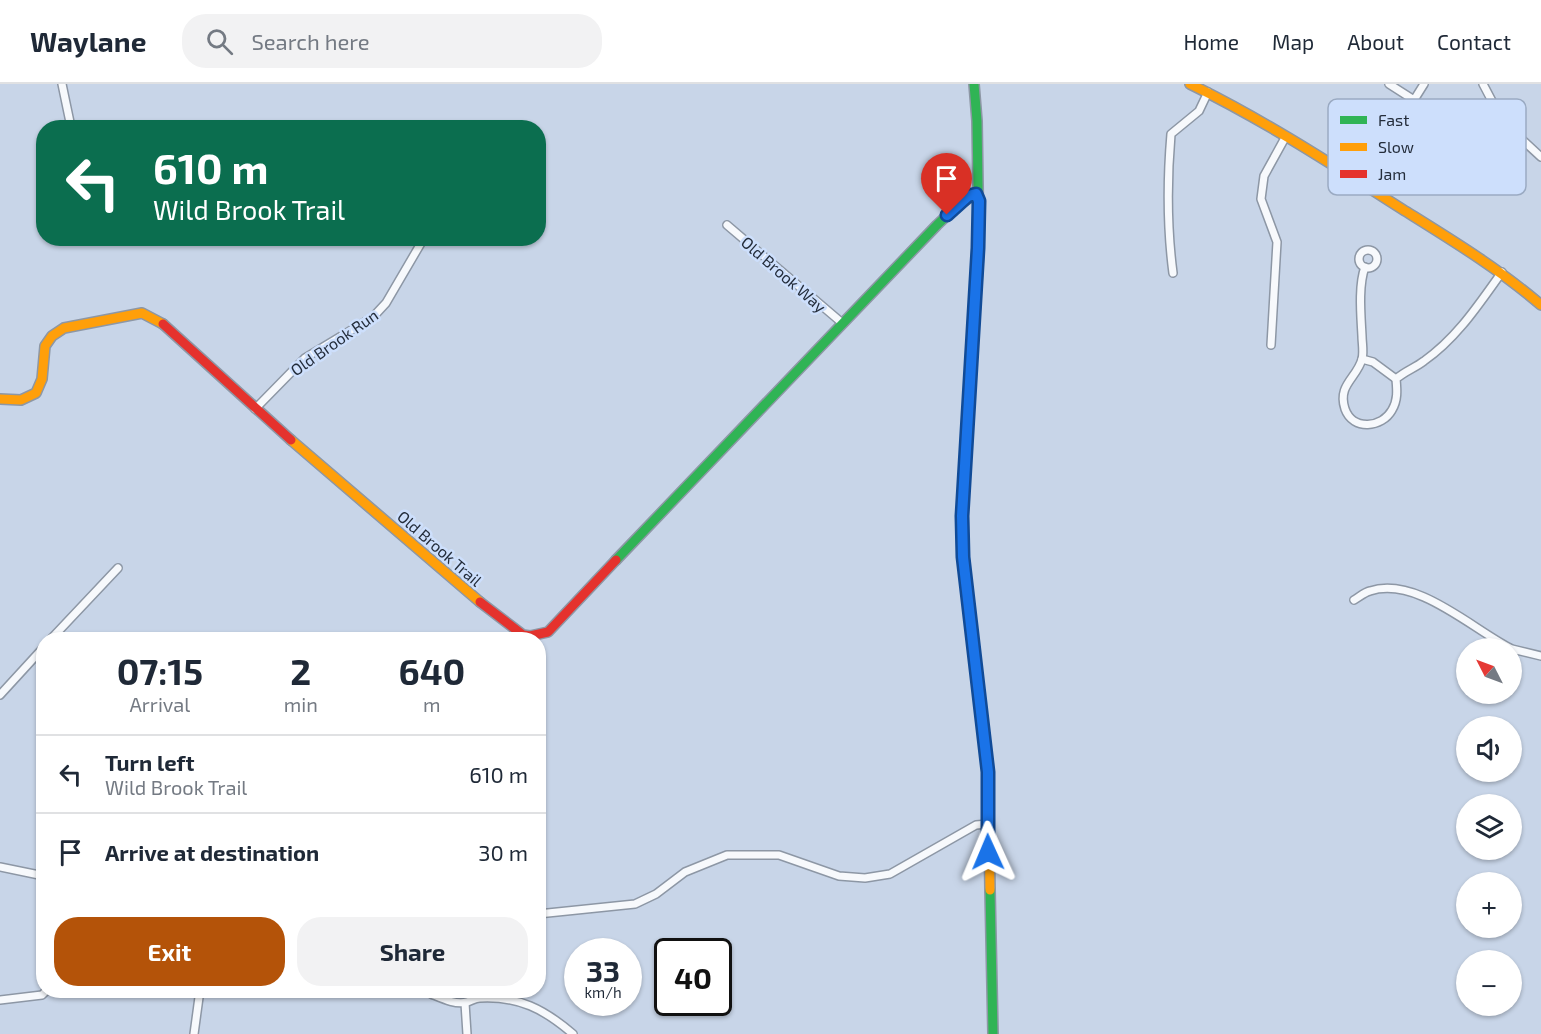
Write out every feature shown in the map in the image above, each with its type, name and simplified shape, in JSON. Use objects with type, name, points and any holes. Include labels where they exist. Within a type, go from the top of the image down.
[{"type":"street","points":[[62,84],[70,120]]},
{"type":"street","points":[[974,84],[977,103],[978,248],[962,516],[963,557],[988,772],[993,1034]]},
{"type":"street","points":[[1190,84],[1233,104],[1328,162]]},
{"type":"street","points":[[1389,84],[1412,99]]},
{"type":"street","points":[[1415,99],[1424,84]]},
{"type":"street","points":[[1483,84],[1491,99]]},
{"type":"street","points":[[1173,273],[1167,227],[1171,134],[1199,111],[1208,92]]},
{"type":"street","points":[[1271,345],[1277,242],[1262,199],[1264,176],[1286,136]]},
{"type":"street","points":[[1526,143],[1541,157]]},
{"type":"street","name":"Old Brook Trail","points":[[546,632],[841,322],[947,215],[968,196],[976,194]]},
{"type":"street","points":[[1380,195],[1502,272],[1541,305]]},
{"type":"street","name":"Old Brook Way","points":[[727,225],[841,322]]},
{"type":"street","name":"Old Brook Run","points":[[255,410],[284,376],[304,358],[373,317],[387,303],[419,246]]},
{"type":"street","points":[[1365,267],[1362,299],[1362,360],[1345,386],[1344,406],[1359,423],[1366,426],[1375,425],[1384,420],[1392,411],[1396,400],[1396,379],[1404,372],[1424,362],[1463,325],[1502,272]]},
{"type":"street","name":"Old Brook Trail","points":[[0,399],[21,400],[36,393],[42,379],[45,346],[52,336],[64,328],[142,314],[159,320],[255,410],[379,514],[434,565],[513,629],[520,632]]},
{"type":"street","points":[[1362,360],[1373,362],[1396,379]]},
{"type":"street","points":[[58,632],[118,568]]},
{"type":"street","points":[[1354,600],[1369,591],[1389,588],[1407,590],[1425,596],[1494,638]]},
{"type":"street","points":[[1522,651],[1541,657]]},
{"type":"street","points":[[0,694],[36,656]]},
{"type":"street","points":[[546,913],[634,904],[656,894],[685,872],[727,855],[779,855],[839,876],[865,878],[890,874],[976,825],[988,824]]},
{"type":"street","points":[[0,867],[36,874]]},
{"type":"street","points":[[0,1000],[36,996]]},
{"type":"street","points":[[194,1034],[199,998]]},
{"type":"street","points":[[441,998],[465,1003],[477,998],[508,999],[539,1008],[573,1034]]},
{"type":"street","points":[[465,1003],[467,1034]]},
{"type":"traffic: fast","points":[[968,596],[962,543],[962,516],[979,248],[977,121],[974,84]]},
{"type":"traffic: fast","points":[[616,560],[937,225],[958,205],[976,194]]},
{"type":"traffic: fast","points":[[990,890],[993,1034]]},
{"type":"traffic: slow","points":[[1190,84],[1271,128],[1328,163]]},
{"type":"traffic: slow","points":[[1380,195],[1473,254],[1541,305]]},
{"type":"traffic: slow","points":[[0,399],[21,400],[36,393],[42,379],[45,346],[52,336],[64,328],[142,313],[163,324]]},
{"type":"traffic: slow","points":[[291,440],[480,602]]},
{"type":"traffic: slow","points":[[968,596],[988,772],[990,890]]},
{"type":"traffic: jam","points":[[163,324],[291,440]]},
{"type":"traffic: jam","points":[[546,632],[616,560]]},
{"type":"traffic: jam","points":[[480,602],[519,632]]},
{"type":"route","points":[[947,215],[968,196],[976,194],[979,201],[978,248],[962,516],[963,557],[988,772],[988,852]]}]
